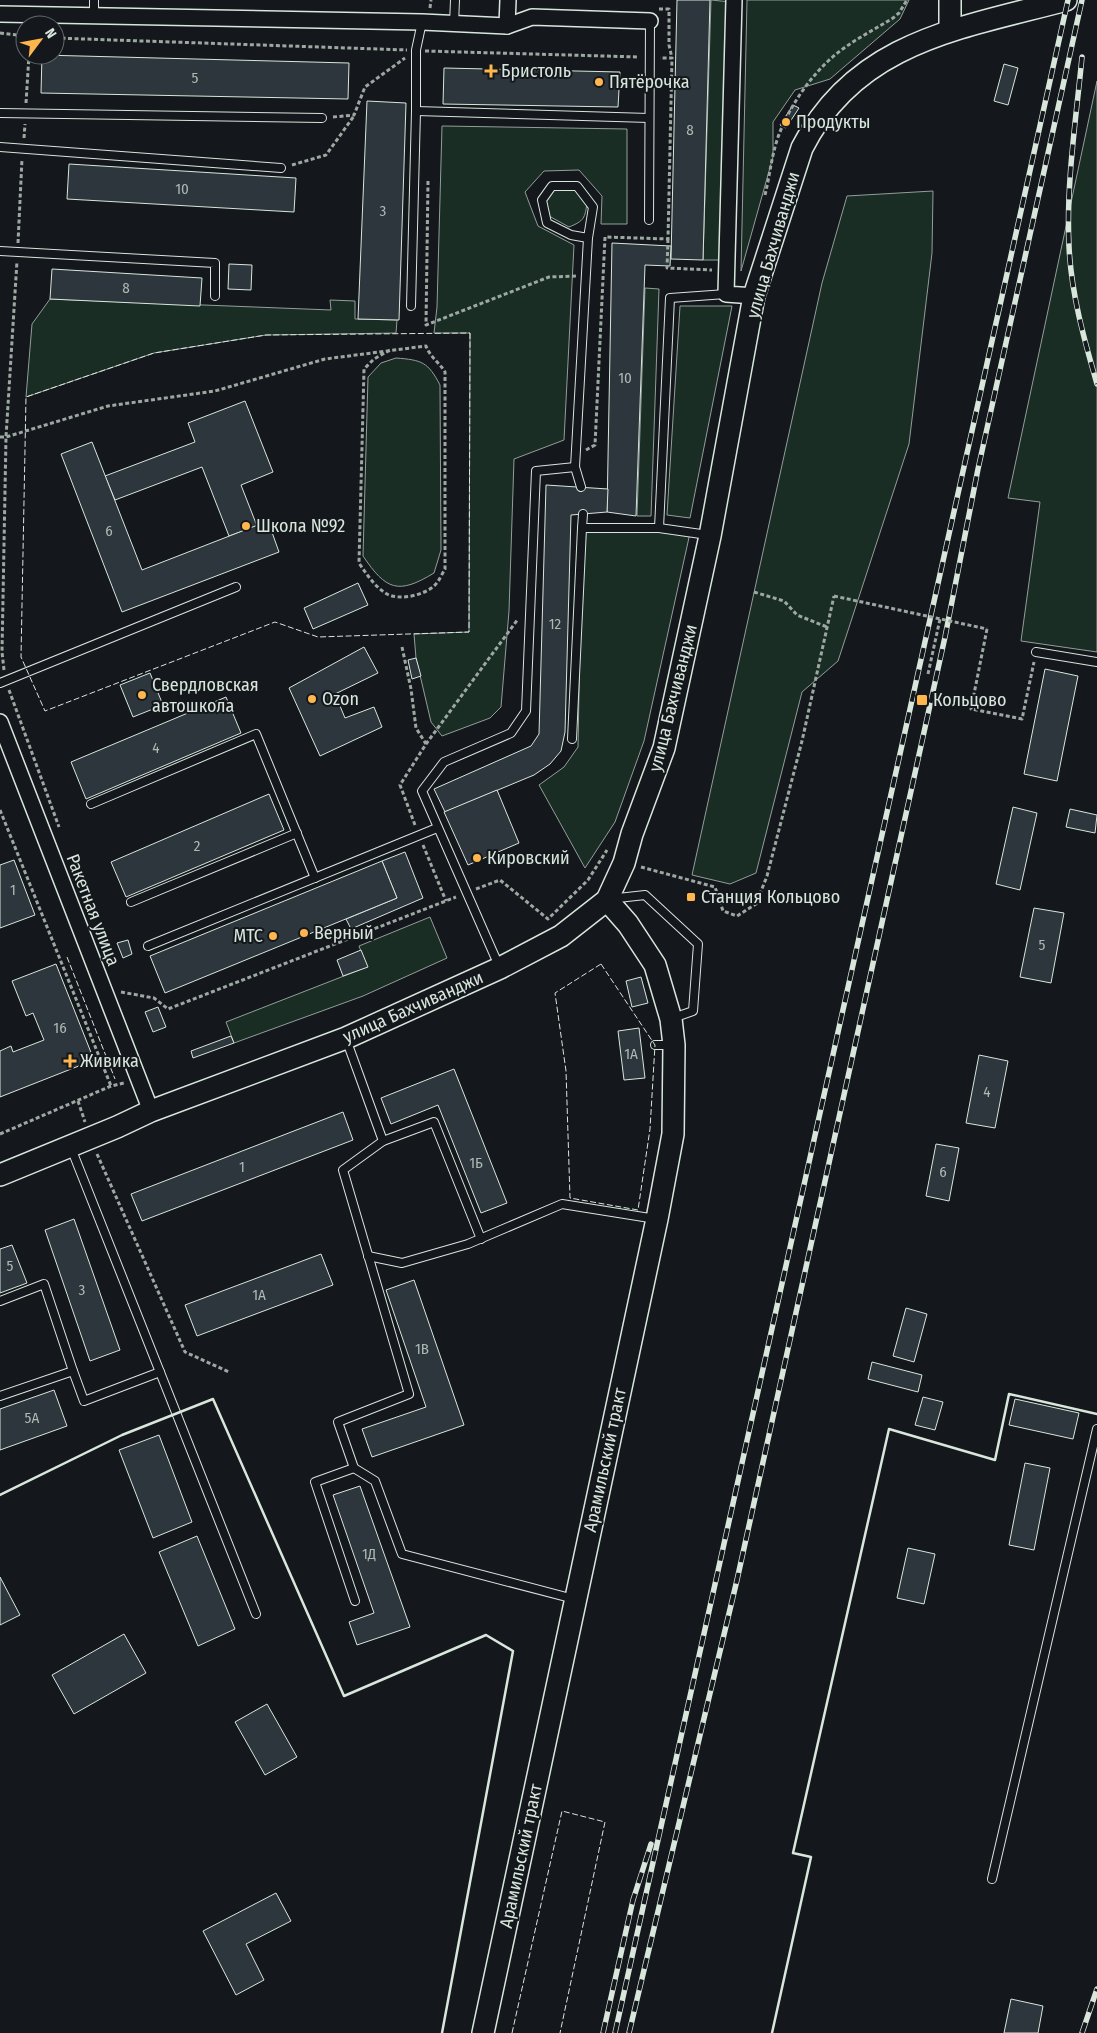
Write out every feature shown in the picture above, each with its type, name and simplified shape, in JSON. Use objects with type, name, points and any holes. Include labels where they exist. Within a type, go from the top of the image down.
[{"type":"main road","points":[[950,0],[950,30]]},
{"type":"main road","name":"улица Бахчиванджи","points":[[0,1175],[151,1111],[346,1038],[500,968],[561,936],[607,900],[624,863],[632,834],[664,748],[710,536],[754,296],[802,148],[814,125],[839,95],[889,57],[950,30],[1066,0]]},
{"type":"main road","name":"Арамильский тракт","points":[[483,2033],[673,1134],[665,1045],[671,1019],[655,965],[628,924],[607,900]]},
{"type":"street","points":[[507,26],[508,0]]},
{"type":"street","points":[[734,0],[726,294],[754,296]]},
{"type":"street","points":[[9,9],[94,7],[507,26],[532,17],[650,21]]},
{"type":"street","name":"Ракетная улица","points":[[0,722],[151,1111]]},
{"type":"lane","points":[[454,24],[455,0]]},
{"type":"lane","points":[[649,220],[650,21]]},
{"type":"lane","points":[[411,306],[416,50],[422,22]]},
{"type":"lane","points":[[416,111],[649,118]]},
{"type":"lane","points":[[0,113],[322,118]]},
{"type":"lane","points":[[0,147],[281,168]]},
{"type":"lane","points":[[581,488],[575,467],[588,238],[592,206],[576,186],[552,186],[542,200],[547,223],[571,235],[588,238]]},
{"type":"lane","points":[[0,251],[215,263],[215,296]]},
{"type":"lane","points":[[659,528],[670,298],[726,294]]},
{"type":"lane","points":[[500,968],[422,791],[444,762],[511,733],[526,711],[536,471],[575,467]]},
{"type":"lane","points":[[572,739],[583,514]]},
{"type":"lane","points":[[582,528],[659,528],[710,536]]},
{"type":"lane","points":[[3,682],[236,587]]},
{"type":"lane","points":[[1036,652],[1097,662]]},
{"type":"lane","points":[[91,804],[256,734],[315,878]]},
{"type":"lane","points":[[148,946],[437,828]]},
{"type":"lane","points":[[131,902],[297,833]]},
{"type":"lane","points":[[607,900],[645,895],[698,944],[693,1011],[671,1019]]},
{"type":"lane","points":[[346,1038],[383,1141]]},
{"type":"lane","points":[[481,1238],[434,1122],[383,1141],[343,1170],[408,1394],[338,1422],[354,1468],[375,1481],[402,1554],[576,1599]]},
{"type":"lane","points":[[80,1142],[160,1372],[256,1614]]},
{"type":"lane","points":[[368,1256],[402,1263],[481,1238],[562,1204],[656,1219]]},
{"type":"lane","points":[[0,1301],[44,1284],[84,1402],[160,1372]]},
{"type":"lane","points":[[0,1396],[73,1371]]},
{"type":"lane","points":[[992,1879],[1097,1429]]},
{"type":"lane","points":[[354,1468],[314,1482],[355,1601]]},
{"type":"path","points":[[0,33],[15,35]]},
{"type":"path","points":[[65,38],[650,58]]},
{"type":"path","points":[[281,168],[326,155],[354,115],[365,87],[416,50]]},
{"type":"path","points":[[429,51],[429,60]]},
{"type":"path","points":[[28,65],[6,436],[3,682],[63,836]]},
{"type":"path","points":[[322,118],[354,115]]},
{"type":"path","points":[[428,179],[426,324],[549,278],[587,276],[602,270]]},
{"type":"path","points":[[668,239],[667,268],[727,271]]},
{"type":"path","points":[[0,437],[108,406],[215,391],[325,359],[390,350],[426,346],[429,355],[439,362],[446,372],[445,569],[435,585],[420,594],[401,597],[389,595],[375,585],[359,563],[364,369],[374,359],[390,350]]},
{"type":"path","points":[[754,592],[784,602],[797,615],[827,627]]},
{"type":"path","points":[[601,860],[624,863],[715,887],[723,911],[737,916],[756,904],[767,876],[802,741],[834,596],[987,629],[971,709],[1022,719],[1036,652]]},
{"type":"path","points":[[928,674],[940,619]]},
{"type":"path","points":[[402,647],[416,728],[426,744]]},
{"type":"path","points":[[0,810],[111,1086]]},
{"type":"path","points":[[123,1000],[120,992],[154,998],[168,1009],[500,880],[548,919]]},
{"type":"path","points":[[0,1134],[78,1102],[111,1086],[138,1079]]},
{"type":"path","points":[[78,1102],[80,1142],[185,1352],[229,1372]]},
{"type":"green space","points":[[711,0],[731,2],[724,260],[703,260]]},
{"type":"green space","points":[[747,0],[909,0],[900,19],[830,79],[795,90],[773,122],[773,157],[741,271]]},
{"type":"green space","points":[[1097,81],[1097,652],[1021,641],[1040,502],[1008,498]]},
{"type":"green space","points":[[442,126],[627,129],[627,224],[601,224],[602,196],[579,170],[544,171],[525,192],[538,226],[574,245],[564,440],[514,459],[509,611],[501,707],[490,718],[442,736],[431,722],[416,658],[414,634],[469,632],[470,333],[434,333],[437,307]]},
{"type":"green space","points":[[552,185],[574,185],[587,203],[581,221],[569,227],[549,216],[543,196]]},
{"type":"green space","points":[[933,191],[932,253],[909,444],[838,661],[802,692],[756,873],[730,884],[692,875],[822,283],[847,196]]},
{"type":"green space","points":[[645,288],[659,289],[651,516],[637,516]]},
{"type":"green space","points":[[50,299],[331,310],[330,300],[355,301],[355,319],[397,320],[396,333],[266,335],[154,353],[26,397],[32,324]]},
{"type":"green space","points":[[680,306],[732,306],[690,518],[667,515]]},
{"type":"green space","points":[[396,358],[418,361],[428,367],[440,385],[441,550],[434,573],[422,580],[402,586],[394,586],[386,582],[363,556],[368,377],[381,363]]},
{"type":"green space","points":[[582,529],[690,533],[644,741],[615,822],[585,868],[539,785],[564,767],[578,747]]},
{"type":"green space","points":[[430,917],[447,958],[363,996],[234,1043],[226,1022],[367,967],[359,946]]},
{"type":"building","points":[[677,0],[710,0],[703,260],[671,259]]},
{"type":"building","points":[[65,56],[349,63],[348,99],[41,93],[42,65],[65,65]]},
{"type":"building","points":[[1004,64],[1018,68],[1008,105],[994,101]]},
{"type":"building","points":[[444,68],[620,72],[618,107],[443,104]]},
{"type":"building","points":[[367,101],[406,103],[399,320],[358,319]]},
{"type":"building","points":[[793,105],[799,108],[786,128],[780,125]]},
{"type":"building","points":[[69,164],[296,178],[294,212],[67,199]]},
{"type":"building","points":[[612,243],[671,246],[670,266],[645,265],[636,516],[607,512]]},
{"type":"building","points":[[229,264],[252,265],[251,290],[228,289]]},
{"type":"building","points":[[52,269],[202,278],[200,306],[50,299]]},
{"type":"building","points":[[245,401],[273,472],[241,485],[257,526],[229,536],[202,467],[115,500],[105,476],[195,442],[188,423]]},
{"type":"building","points":[[92,442],[142,570],[268,521],[279,552],[122,612],[61,454]]},
{"type":"building","points":[[546,485],[608,489],[607,512],[571,515],[565,732],[561,751],[550,764],[534,775],[445,812],[434,789],[531,746],[539,734]]},
{"type":"building","points":[[358,583],[368,605],[313,629],[304,608]]},
{"type":"building","points":[[364,647],[378,673],[335,694],[345,718],[374,707],[382,727],[320,756],[289,688]]},
{"type":"building","points":[[416,658],[421,676],[412,679],[408,660]]},
{"type":"building","name":"Кольцово","points":[[1045,669],[1078,676],[1057,781],[1024,774]]},
{"type":"building","name":"Свердловская автошкола","points":[[150,673],[163,705],[133,717],[120,685]]},
{"type":"building","points":[[226,697],[241,733],[86,799],[71,762]]},
{"type":"building","points":[[497,790],[519,843],[468,865],[444,812]]},
{"type":"building","points":[[269,794],[284,830],[126,897],[111,862]]},
{"type":"building","points":[[1013,807],[1037,813],[1020,890],[996,884]]},
{"type":"building","points":[[1070,809],[1097,815],[1095,833],[1066,827]]},
{"type":"building","points":[[405,852],[423,898],[351,929],[346,919],[397,898],[382,861]]},
{"type":"building","points":[[14,860],[35,915],[0,928],[0,865]]},
{"type":"building","points":[[382,861],[397,898],[165,993],[150,956]]},
{"type":"building","points":[[1034,908],[1064,913],[1051,983],[1020,977]]},
{"type":"building","points":[[128,940],[132,954],[123,958],[117,943]]},
{"type":"building","points":[[361,950],[368,967],[343,976],[337,960]]},
{"type":"building","points":[[56,964],[94,1060],[0,1097],[0,1051],[11,1046],[13,1052],[44,1040],[33,1013],[26,1016],[12,981]]},
{"type":"building","points":[[641,977],[648,1003],[632,1007],[626,981]]},
{"type":"building","points":[[158,1007],[166,1027],[153,1032],[145,1012]]},
{"type":"building","points":[[639,1028],[645,1078],[624,1080],[618,1031]]},
{"type":"building","points":[[231,1036],[234,1043],[193,1058],[191,1051]]},
{"type":"building","points":[[979,1055],[1008,1061],[995,1128],[966,1123]]},
{"type":"building","points":[[454,1069],[507,1203],[481,1213],[438,1105],[391,1124],[381,1098]]},
{"type":"building","points":[[343,1112],[353,1140],[142,1221],[131,1194]]},
{"type":"building","points":[[936,1144],[959,1148],[949,1201],[926,1196]]},
{"type":"building","points":[[74,1219],[120,1350],[90,1361],[45,1230]]},
{"type":"building","points":[[12,1245],[27,1283],[0,1293],[0,1249]]},
{"type":"building","points":[[321,1254],[333,1285],[197,1336],[185,1305]]},
{"type":"building","points":[[414,1280],[464,1425],[372,1457],[362,1429],[426,1407],[386,1290]]},
{"type":"building","points":[[906,1308],[927,1314],[914,1362],[893,1356]]},
{"type":"building","points":[[872,1362],[922,1375],[918,1392],[868,1379]]},
{"type":"building","points":[[54,1390],[67,1426],[0,1450],[0,1409]]},
{"type":"building","points":[[923,1397],[943,1402],[935,1430],[915,1425]]},
{"type":"building","points":[[1015,1399],[1079,1413],[1073,1439],[1009,1425]]},
{"type":"building","points":[[159,1435],[192,1522],[153,1538],[119,1450]]},
{"type":"building","points":[[1025,1463],[1050,1468],[1034,1550],[1009,1545]]},
{"type":"building","points":[[360,1486],[410,1627],[357,1645],[349,1622],[374,1613],[333,1495]]},
{"type":"building","points":[[197,1536],[235,1629],[198,1646],[159,1552]]},
{"type":"building","points":[[908,1548],[935,1554],[924,1604],[897,1598]]},
{"type":"building","points":[[0,1577],[20,1615],[0,1625]]},
{"type":"building","points":[[124,1634],[146,1673],[74,1714],[52,1675]]},
{"type":"building","points":[[267,1704],[297,1757],[265,1775],[235,1722]]},
{"type":"building","points":[[276,1893],[291,1921],[246,1944],[264,1980],[236,1995],[203,1931]]},
{"type":"building","points":[[1011,1999],[1043,2006],[1038,2033],[1004,2033]]},
{"type":"railway","points":[[615,2033],[1068,0]]},
{"type":"railway","points":[[629,2033],[737,1580],[945,637],[978,469],[1082,0]]},
{"type":"railway","points":[[1082,57],[1070,175],[1069,246],[1075,298],[1097,384]]},
{"type":"railway","points":[[603,2033],[633,1900],[651,1844]]},
{"type":"railway","points":[[1082,2033],[1097,1989]]},
{"type":"fence","points":[[470,333],[469,632],[318,637],[275,622],[45,711],[21,657],[26,397],[154,353],[266,335],[470,333]]},
{"type":"fence","points":[[67,957],[115,1079]]},
{"type":"fence","points":[[601,964],[655,1045],[650,1129],[638,1210],[570,1198],[566,1071],[555,993],[601,964]]},
{"type":"fence","points":[[512,2033],[562,1811],[605,1822],[560,2033]]},
{"type":"wall","points":[[772,2033],[811,1857],[793,1853],[889,1429],[995,1460],[1009,1394],[1097,1414]]},
{"type":"wall","points":[[0,1495],[122,1435],[213,1399],[344,1696],[486,1635],[513,1651],[442,2033]]},
{"type":"place","name":"Бристоль","points":[[491,71]]},
{"type":"place","name":"Пятёрочка","points":[[599,82]]},
{"type":"place","name":"Продукты","points":[[786,122]]},
{"type":"place","name":"Школа №92","points":[[246,526]]},
{"type":"place","name":"Свердловская автошкола","points":[[142,695]]},
{"type":"place","name":"Ozon","points":[[312,699]]},
{"type":"place","name":"Кольцово","points":[[922,700]]},
{"type":"place","name":"Кировский","points":[[477,858]]},
{"type":"place","name":"Станция Кольцово","points":[[691,897]]},
{"type":"place","name":"Верный","points":[[304,933]]},
{"type":"place","name":"МТС","points":[[273,936]]},
{"type":"place","name":"Живика","points":[[70,1061]]}]
